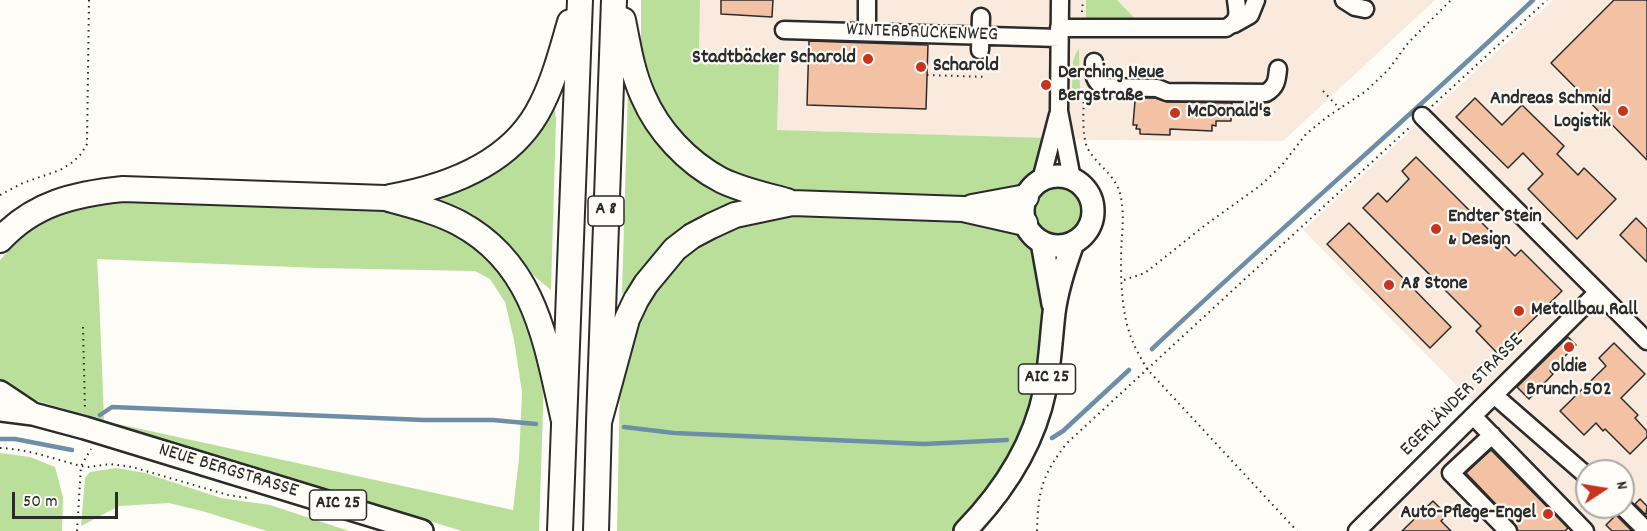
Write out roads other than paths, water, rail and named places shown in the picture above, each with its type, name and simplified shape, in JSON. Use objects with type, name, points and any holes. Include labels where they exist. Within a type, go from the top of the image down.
[{"type":"highway","points":[[0,240],[37,211],[55,202],[92,192],[123,189],[385,198],[416,193],[466,175],[490,161],[522,133],[536,114],[553,77],[578,0]]},
{"type":"highway","name":"A 8","points":[[560,531],[578,0]]},
{"type":"highway","name":"A 8","points":[[596,531],[614,0]]},
{"type":"highway","points":[[619,0],[638,83],[650,111],[668,137],[687,156],[720,180],[792,203],[963,208],[1025,223]]},
{"type":"highway","points":[[963,208],[1034,188]]},
{"type":"highway","points":[[385,198],[458,222],[490,244],[513,269],[538,315],[564,421]]},
{"type":"highway","points":[[599,422],[627,319],[646,284],[660,265],[675,249],[692,236],[711,226],[735,216],[792,203]]},
{"type":"main road","points":[[1062,176],[1072,179],[1082,185],[1089,194],[1092,216],[1089,227],[1083,236],[1073,243],[1052,246],[1042,243],[1035,238],[1025,223],[1023,205],[1034,188],[1052,177],[1062,176]]},
{"type":"main road","name":"AIC 25","points":[[1042,243],[1054,311]]},
{"type":"main road","name":"AIC 25","points":[[965,531],[1001,489],[1027,445],[1036,421],[1045,392],[1054,311],[1073,243]]},
{"type":"main road","name":"AIC 25","points":[[0,392],[33,414]]},
{"type":"main road","name":"AIC 25","points":[[0,410],[33,414]]},
{"type":"main road","name":"AIC 25","points":[[0,420],[33,414]]},
{"type":"main road","name":"NEUE BERGSTRASSE","points":[[33,414],[422,531]]},
{"type":"street","points":[[867,0],[867,32]]},
{"type":"street","points":[[1060,0],[1059,111],[1072,179]]},
{"type":"street","points":[[1234,24],[1238,15],[1236,0]]},
{"type":"street","points":[[1344,0],[1355,7],[1365,9]]},
{"type":"street","points":[[1234,24],[1252,5]]},
{"type":"street","points":[[980,43],[981,17]]},
{"type":"street","name":"WINTERBRUCKENWEG","points":[[784,30],[867,32],[940,42],[980,43],[1059,33],[1226,28],[1234,24]]},
{"type":"street","points":[[1094,62],[1094,78],[1104,87],[1157,88],[1167,92],[1266,93],[1273,89],[1277,82],[1278,69]]},
{"type":"street","points":[[1034,188],[1059,111]]},
{"type":"street","points":[[1422,116],[1647,341]]},
{"type":"street","name":"EGERLÄNDER STRASSE","points":[[1357,531],[1598,292]]},
{"type":"street","points":[[1494,395],[1575,466]]},
{"type":"street","points":[[1473,416],[1585,531]]},
{"type":"street","points":[[1492,435],[1450,473],[1508,531]]},
{"type":"street","points":[[1635,519],[1647,531]]},
{"type":"waterway","points":[[1152,349],[1533,0]]},
{"type":"waterway","points":[[1052,438],[1063,431],[1129,370]]},
{"type":"waterway","points":[[100,415],[112,407],[424,420],[493,420],[536,424]]},
{"type":"waterway","points":[[624,427],[674,433],[924,444],[1007,440]]},
{"type":"waterway","points":[[0,439],[15,439],[72,450]]},
{"type":"place","name":"Stadtbäcker Scharold","points":[[868,59]]},
{"type":"place","name":"Scharold","points":[[921,67]]},
{"type":"place","name":"Derching Neue Bergstraße","points":[[1046,85]]},
{"type":"place","name":"Andreas Schmid Logistik","points":[[1623,111]]},
{"type":"place","name":"McDonald's","points":[[1175,113]]},
{"type":"place","name":"Endter Stein & Design","points":[[1436,229]]},
{"type":"place","name":"A8 Stone","points":[[1389,285]]},
{"type":"place","name":"Metallbau Rall","points":[[1519,311]]},
{"type":"place","name":"oldie Brunch 502","points":[[1569,347]]},
{"type":"place","name":"Auto-Pflege-Engel","points":[[1548,514]]}]
